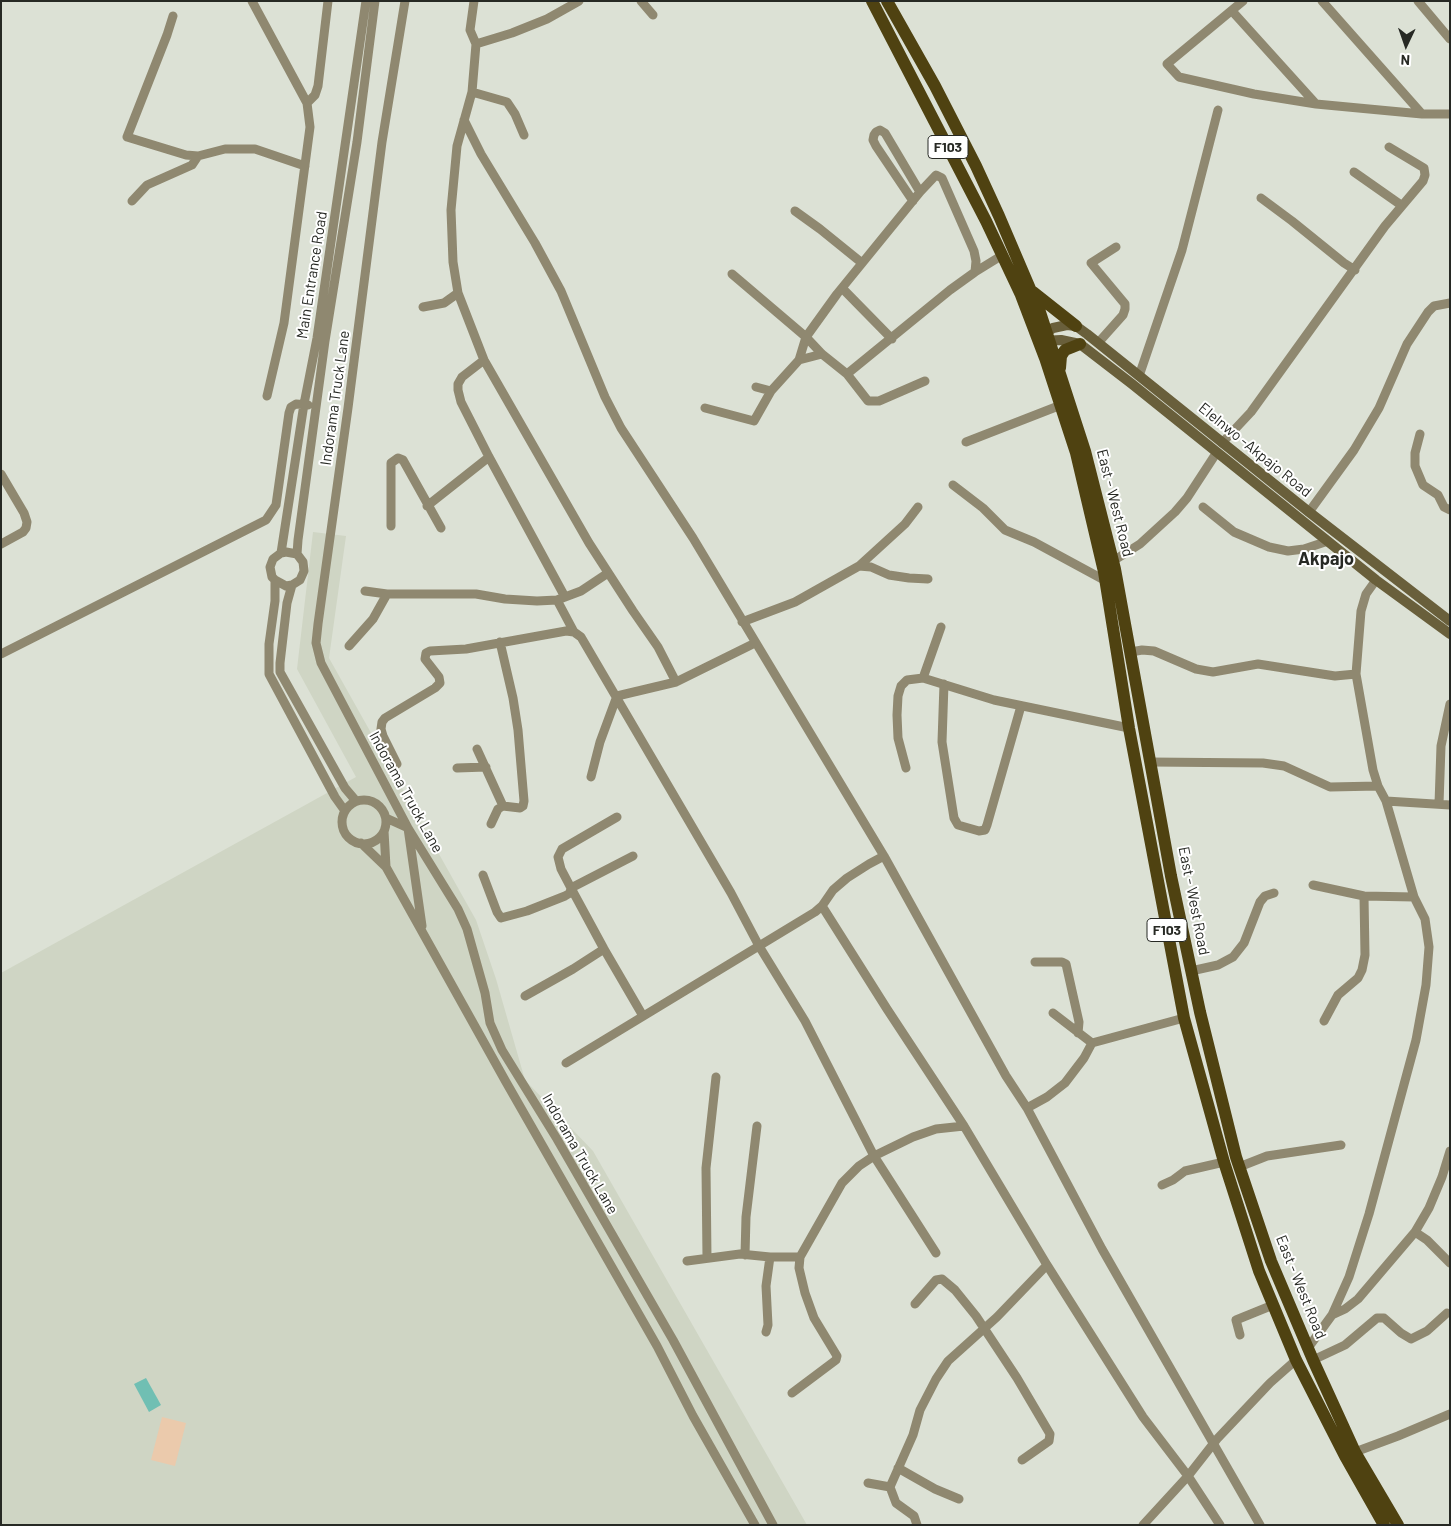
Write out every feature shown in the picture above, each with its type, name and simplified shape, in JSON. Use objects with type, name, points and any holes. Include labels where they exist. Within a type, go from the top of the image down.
[{"type":"main road","name":"F103","points":[[872,1],[960,170],[1001,256],[1026,293]]},
{"type":"main road","name":"F103","points":[[886,1],[935,86],[976,166],[1026,293]]},
{"type":"main road","points":[[1026,293],[1076,326]]},
{"type":"main road","name":"East - West Road","points":[[1026,293],[1043,338],[1060,373],[1085,451],[1113,562],[1191,971],[1239,1167],[1271,1261],[1313,1360],[1355,1452],[1398,1525]]},
{"type":"main road","points":[[1043,338],[1059,327],[1076,326]]},
{"type":"main road","name":"Elelnwo -Akpajo Road","points":[[1076,326],[1309,512],[1450,621]]},
{"type":"main road","points":[[1043,338],[1080,344],[1376,580],[1450,634]]},
{"type":"main road","name":"East - West Road","points":[[1043,338],[1060,405],[1076,453],[1106,581],[1128,728],[1184,1018],[1224,1162],[1259,1271],[1296,1360],[1345,1456],[1384,1525]]},
{"type":"main road","points":[[1060,373],[1061,356],[1065,350],[1080,344]]},
{"type":"street","points":[[252,1],[307,103],[310,127],[284,323],[267,396]]},
{"type":"street","points":[[307,103],[316,95],[318,86],[328,1]]},
{"type":"street","name":"Main Entrance Road","points":[[280,553],[318,329],[366,1]]},
{"type":"street","points":[[297,554],[325,341],[357,142],[376,1]]},
{"type":"street","name":"Indorama Truck Lane","points":[[405,1],[382,142],[316,643],[321,663],[408,828],[458,909],[467,929],[485,993],[490,1023],[502,1050],[668,1332],[773,1525]]},
{"type":"street","points":[[474,1],[470,30],[470,34],[476,44],[472,92],[457,146],[451,210],[453,262],[458,293],[484,360],[608,573],[658,647],[676,682]]},
{"type":"street","points":[[476,44],[512,34],[547,19],[579,1]]},
{"type":"street","points":[[641,1],[653,15]]},
{"type":"street","points":[[1243,1],[1167,64],[1180,77],[1254,94],[1316,104],[1422,114],[1450,114]]},
{"type":"street","points":[[1322,1],[1422,114]]},
{"type":"street","points":[[1418,1],[1450,39]]},
{"type":"street","points":[[1232,11],[1316,104]]},
{"type":"street","points":[[173,16],[127,137],[186,155],[198,156],[225,149],[255,149],[305,166]]},
{"type":"street","points":[[472,92],[507,102],[515,114],[524,135]]},
{"type":"street","points":[[1139,376],[1182,250],[1218,110]]},
{"type":"street","points":[[464,120],[481,154],[535,243],[561,291],[605,397],[621,428],[693,538],[884,856],[1006,1076],[1027,1108],[1102,1249],[1260,1525]]},
{"type":"street","points":[[913,201],[876,146],[873,140],[876,132],[880,130],[885,133],[920,192]]},
{"type":"street","points":[[1222,443],[1251,412],[1401,205],[1419,187],[1426,175],[1424,168],[1389,147]]},
{"type":"street","points":[[132,201],[147,185],[192,165],[198,156]]},
{"type":"street","points":[[1354,172],[1401,205]]},
{"type":"street","points":[[705,408],[754,421],[771,390],[799,360],[806,337],[842,288],[933,177],[938,175],[942,178],[974,251],[976,261],[975,272]]},
{"type":"street","points":[[1261,198],[1355,270]]},
{"type":"street","points":[[796,211],[862,264]]},
{"type":"street","points":[[1098,343],[1123,315],[1125,309],[1120,298],[1091,263],[1116,246]]},
{"type":"street","points":[[847,374],[950,290],[1001,256]]},
{"type":"street","points":[[732,274],[847,374],[865,398],[872,402],[879,401],[925,381]]},
{"type":"street","points":[[842,288],[892,339]]},
{"type":"street","points":[[423,307],[444,303],[458,293]]},
{"type":"street","points":[[1309,512],[1354,450],[1374,417],[1407,344],[1428,312],[1434,306],[1450,303]]},
{"type":"street","points":[[799,360],[822,354]]},
{"type":"street","points":[[484,360],[462,377],[458,384],[461,402],[561,598],[574,632]]},
{"type":"street","points":[[756,387],[771,390]]},
{"type":"street","points":[[1,654],[266,520],[276,505],[289,413],[296,404],[316,406]]},
{"type":"street","points":[[966,442],[1060,405]]},
{"type":"street","points":[[1420,434],[1414,466],[1423,485],[1434,491],[1444,507],[1450,510]]},
{"type":"street","points":[[1113,562],[1140,544],[1175,512],[1187,498],[1217,452]]},
{"type":"street","points":[[427,506],[489,457]]},
{"type":"street","points":[[391,526],[391,463],[394,459],[398,458],[403,460],[441,528]]},
{"type":"street","points":[[1,474],[24,513],[27,522],[23,532],[1,544]]},
{"type":"street","points":[[953,485],[984,508],[1005,530],[1034,542],[1106,581]]},
{"type":"street","points":[[742,622],[795,602],[859,566],[904,524],[918,507]]},
{"type":"street","points":[[1202,507],[1234,532],[1269,547],[1288,551],[1304,550],[1328,541]]},
{"type":"street","points":[[280,553],[297,554],[303,562],[304,571],[300,580],[286,586],[275,580],[270,572],[273,559],[280,553]]},
{"type":"street","points":[[859,566],[871,567],[889,575],[928,579]]},
{"type":"street","points":[[365,591],[387,594],[476,594],[505,599],[537,601],[561,598],[581,591],[608,573]]},
{"type":"street","points":[[275,580],[275,601],[269,644],[270,674],[335,797],[345,811]]},
{"type":"street","points":[[1308,1348],[1332,1315],[1349,1277],[1370,1214],[1390,1131],[1416,1040],[1426,985],[1429,947],[1425,919],[1414,897],[1386,801],[1378,786],[1373,770],[1356,674],[1361,611],[1366,594],[1376,580]]},
{"type":"street","points":[[292,585],[287,603],[280,672],[345,788],[356,801]]},
{"type":"street","points":[[350,646],[373,619],[387,594]]},
{"type":"street","points":[[923,678],[942,627]]},
{"type":"street","points":[[398,764],[383,736],[382,722],[435,688],[440,682],[439,677],[426,658],[426,653],[430,651],[466,649],[566,631],[574,632],[581,637],[617,696],[759,946],[805,1021],[874,1156],[936,1253]]},
{"type":"street","points":[[491,824],[498,809],[503,806],[520,808],[524,802],[518,730],[513,698],[500,642]]},
{"type":"street","points":[[617,696],[676,682],[755,643]]},
{"type":"street","points":[[1131,652],[1142,650],[1154,651],[1196,669],[1213,672],[1258,664],[1335,676],[1356,674]]},
{"type":"street","points":[[906,768],[898,738],[898,696],[901,686],[907,680],[923,678],[1021,706],[1128,728]]},
{"type":"street","points":[[944,684],[942,742],[954,818],[958,825],[985,830],[988,825],[1021,706]]},
{"type":"street","points":[[591,777],[600,742],[617,696]]},
{"type":"street","points":[[1439,804],[1441,746],[1450,704]]},
{"type":"street","points":[[477,749],[503,806]]},
{"type":"street","points":[[1150,762],[1263,763],[1284,766],[1330,787],[1378,786]]},
{"type":"street","points":[[457,768],[486,767]]},
{"type":"street","points":[[386,866],[384,831],[386,818],[384,812],[375,803],[363,800],[356,801],[345,811],[342,821],[344,830],[350,839],[361,843],[386,866],[506,1082],[657,1346],[754,1525]]},
{"type":"street","points":[[1386,801],[1450,805]]},
{"type":"street","points":[[617,817],[562,849],[558,857],[561,869],[571,888],[643,1016]]},
{"type":"street","points":[[386,818],[408,828],[423,932]]},
{"type":"street","points":[[361,843],[375,841],[384,831]]},
{"type":"street","points":[[483,875],[501,918],[527,912],[565,896],[570,893],[571,888],[633,856]]},
{"type":"street","points":[[566,1063],[815,912],[822,906],[833,890],[847,878],[884,856]]},
{"type":"street","points":[[1313,885],[1364,896],[1414,897]]},
{"type":"street","points":[[1191,971],[1218,965],[1233,957],[1244,942],[1260,902],[1265,896],[1274,893]]},
{"type":"street","points":[[1324,1021],[1338,995],[1354,982],[1362,970],[1365,955],[1364,896]]},
{"type":"street","points":[[822,906],[887,1010],[964,1126],[1047,1265],[1143,1417],[1188,1476],[1220,1525]]},
{"type":"street","points":[[525,996],[573,970],[604,949]]},
{"type":"street","points":[[1036,962],[1062,962],[1066,964],[1079,1022],[1078,1033]]},
{"type":"street","points":[[1053,1013],[1092,1043]]},
{"type":"street","points":[[1027,1108],[1047,1097],[1064,1083],[1084,1058],[1092,1043],[1184,1018]]},
{"type":"street","points":[[707,1258],[706,1168],[716,1077]]},
{"type":"street","points":[[506,1082],[520,1079]]},
{"type":"street","points":[[745,1255],[746,1217],[758,1126]]},
{"type":"street","points":[[792,1393],[836,1360],[836,1356],[814,1318],[799,1268],[800,1257],[842,1183],[859,1166],[874,1156],[913,1137],[936,1130],[964,1126]]},
{"type":"street","points":[[1239,1167],[1267,1156],[1341,1146]]},
{"type":"street","points":[[1332,1315],[1345,1309],[1358,1299],[1415,1232],[1446,1180],[1450,1151]]},
{"type":"street","points":[[1162,1186],[1185,1171],[1224,1162]]},
{"type":"street","points":[[1415,1232],[1427,1240],[1450,1263]]},
{"type":"street","points":[[687,1262],[707,1258],[745,1255],[770,1258],[800,1257]]},
{"type":"street","points":[[766,1332],[768,1325],[766,1286],[770,1258]]},
{"type":"street","points":[[919,1524],[914,1516],[896,1503],[890,1487],[913,1435],[920,1410],[948,1361],[985,1330],[1047,1265]]},
{"type":"street","points":[[915,1304],[936,1280],[942,1279],[955,1290],[976,1316],[1022,1386],[1050,1434],[1049,1441],[1022,1460]]},
{"type":"street","points":[[1240,1335],[1236,1320],[1273,1305]]},
{"type":"street","points":[[1313,1360],[1345,1344],[1378,1318],[1384,1318],[1411,1340],[1427,1331],[1447,1313]]},
{"type":"street","points":[[1144,1525],[1188,1476],[1213,1444],[1270,1383],[1296,1360]]},
{"type":"street","points":[[1355,1452],[1450,1414]]},
{"type":"street","points":[[898,1468],[935,1489],[959,1499]]},
{"type":"street","points":[[868,1483],[890,1487]]},
{"type":"shaded area","points":[[313,532],[346,536],[329,658],[476,920],[496,979],[525,1080],[593,1151],[807,1525],[1,1525],[1,973],[356,777],[297,669]]},
{"type":"shaded area","points":[[162,1417],[186,1423],[175,1466],[151,1460]]},
{"type":"water","points":[[146,1378],[161,1405],[149,1412],[134,1384]]},
{"type":"district","name":"Akpajo","points":[[1326,559]]}]
